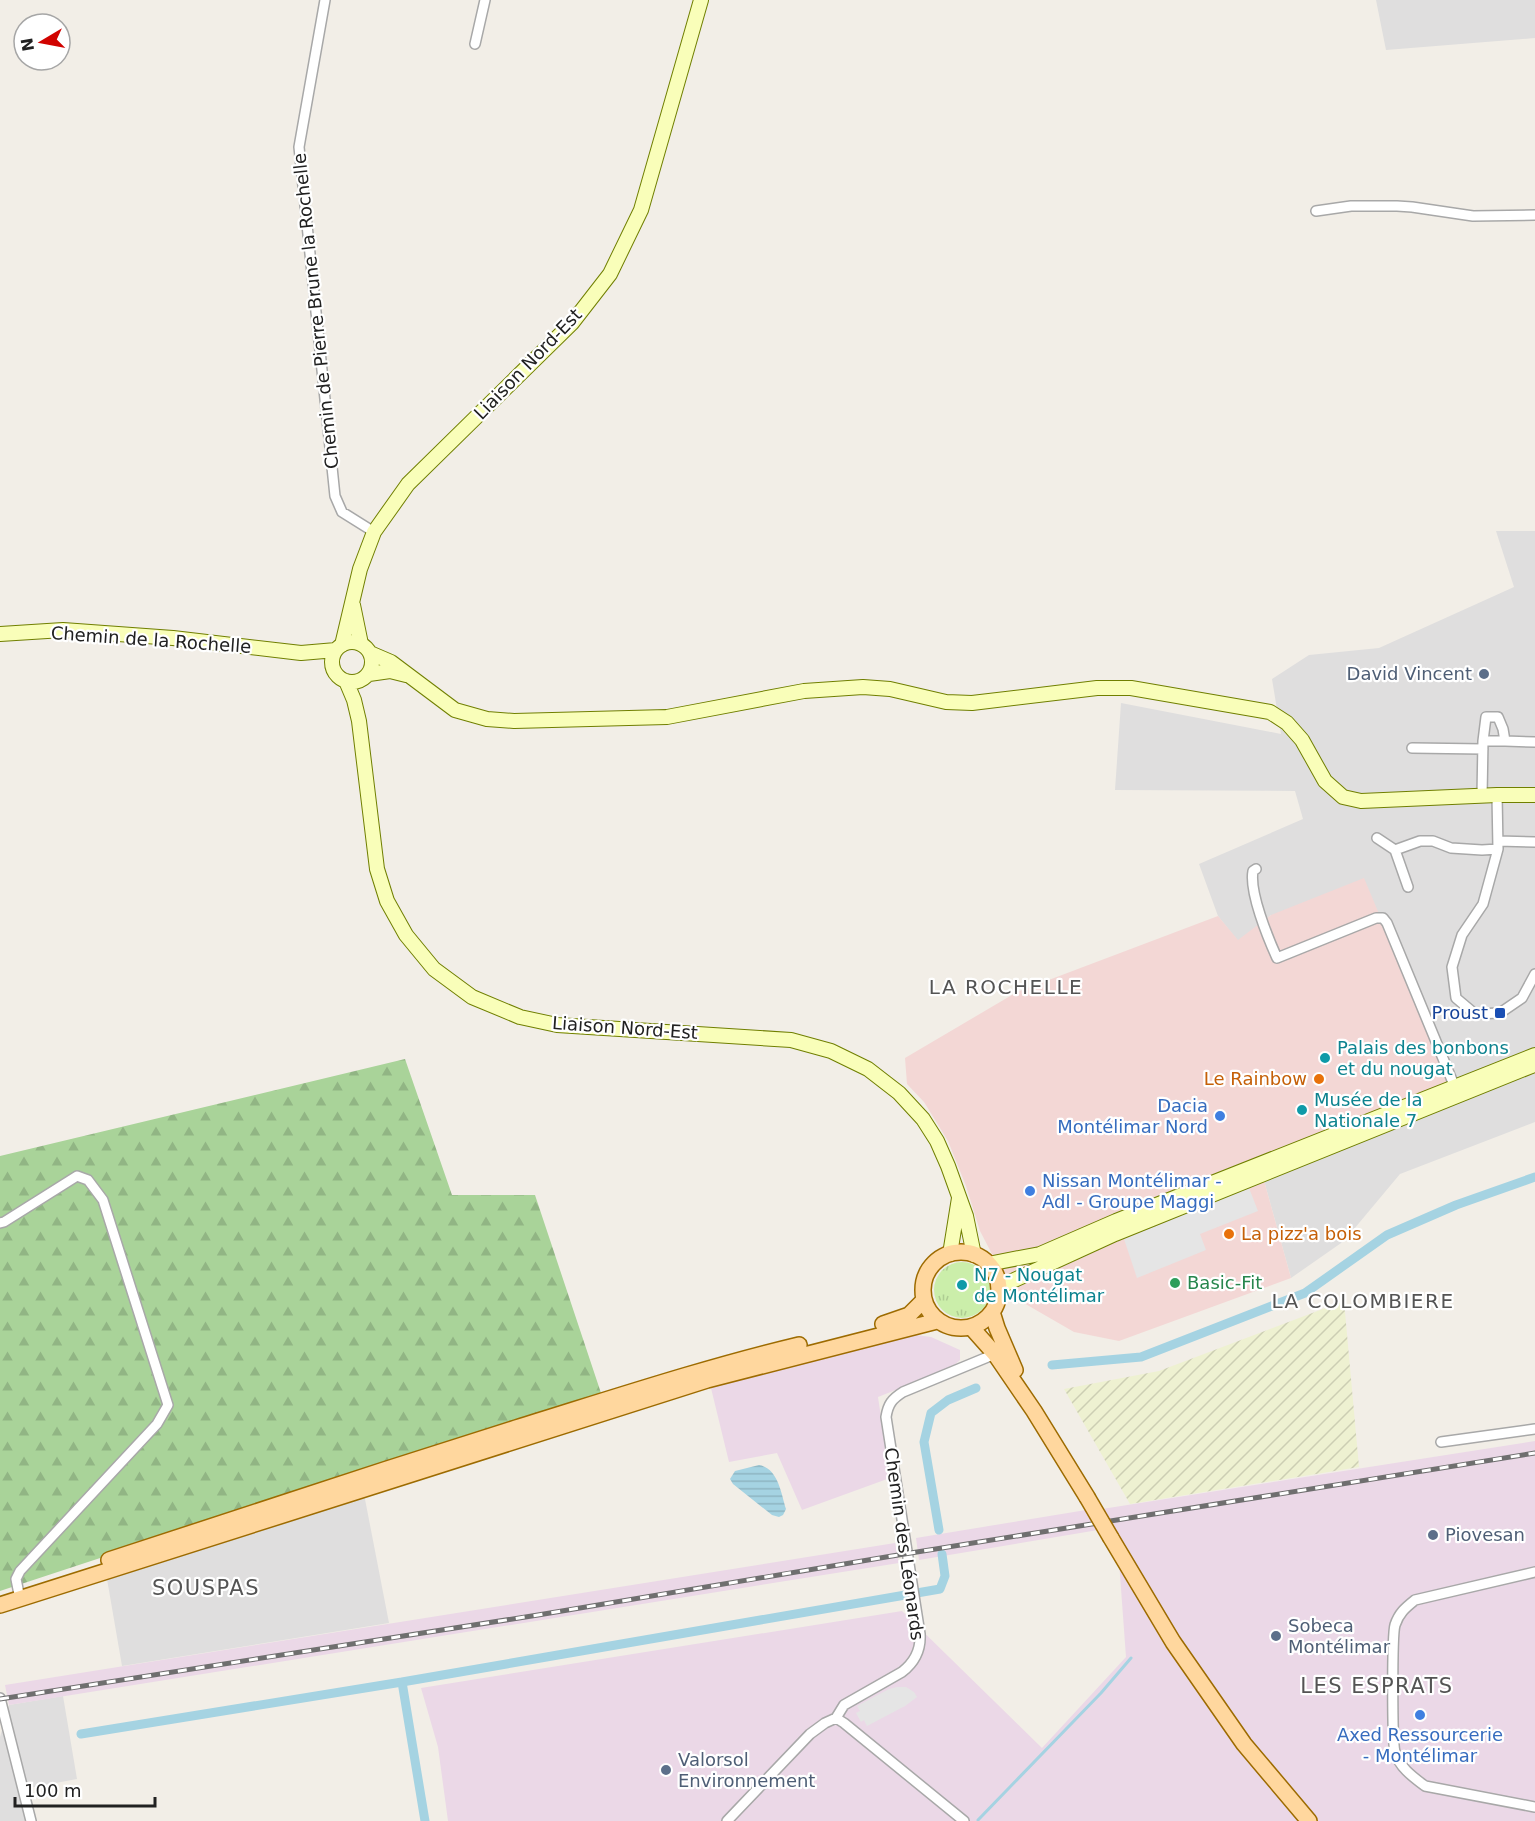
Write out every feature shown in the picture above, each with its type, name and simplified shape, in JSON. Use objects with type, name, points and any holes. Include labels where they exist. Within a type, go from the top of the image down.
[{"type":"main road","name":"Liaison Nord-Est","points":[[339,647],[360,569],[374,532],[408,484],[572,323],[610,274],[641,210],[701,0]]},
{"type":"main road","name":"Liaison Nord-Est","points":[[352,603],[365,649]]},
{"type":"main road","name":"Chemin de la Rochelle","points":[[0,634],[63,630],[173,638],[301,653],[339,647]]},
{"type":"main road","points":[[408,675],[390,671],[366,676],[355,682],[346,681],[337,676],[332,659],[339,647],[351,642],[391,662],[455,710],[487,719],[514,721],[667,717],[804,691],[863,687],[890,689],[946,702],[964,703],[1097,688],[1131,688],[1270,712],[1287,723],[1302,740],[1325,781],[1342,797],[1361,801],[1535,795]]},
{"type":"main road","points":[[365,649],[372,664],[366,676]]},
{"type":"main road","name":"Chemin de la Rochelle","points":[[301,653],[333,668]]},
{"type":"main road","name":"Liaison Nord-Est","points":[[359,721],[360,699],[366,676]]},
{"type":"main road","name":"Liaison Nord-Est","points":[[346,681],[359,721],[377,869],[387,901],[406,935],[434,969],[472,997],[520,1017],[557,1024],[791,1040],[831,1051],[868,1069],[899,1093],[923,1119],[937,1141],[966,1216],[974,1255]]},
{"type":"main road","points":[[988,1264],[1040,1254],[1454,1085],[1535,1055]]},
{"type":"main road","points":[[999,1287],[1105,1238],[1535,1064]]},
{"type":"main road","points":[[950,1254],[959,1196]]},
{"type":"main road","points":[[962,1252],[974,1255],[988,1264],[999,1287],[992,1312],[979,1324],[971,1327],[952,1328],[937,1321],[928,1310],[924,1300],[924,1281],[928,1272],[934,1264],[950,1254],[962,1252]]},
{"type":"main road","points":[[0,1605],[19,1594],[379,1472],[663,1382],[757,1355],[868,1329],[909,1315],[924,1300]]},
{"type":"main road","points":[[992,1312],[1034,1411]]},
{"type":"main road","points":[[0,1595],[19,1594],[695,1383],[937,1321]]},
{"type":"main road","points":[[971,1327],[995,1354],[1034,1411],[1173,1642],[1244,1744],[1309,1821]]},
{"type":"street","name":"Chemin de Pierre Brune la Rochelle","points":[[325,0],[299,147],[335,496],[342,512],[374,532]]},
{"type":"street","points":[[475,44],[485,0]]},
{"type":"street","points":[[1316,211],[1351,206],[1397,206],[1473,216],[1535,215]]},
{"type":"street","points":[[1482,796],[1486,717],[1498,717],[1505,741]]},
{"type":"street","points":[[1412,748],[1483,745],[1505,741],[1535,742]]},
{"type":"street","points":[[1497,795],[1498,844],[1483,904],[1462,935],[1452,967],[1456,998],[1475,1014],[1500,1013],[1522,998],[1535,974]]},
{"type":"street","points":[[1377,838],[1395,850],[1408,886]]},
{"type":"street","points":[[1395,850],[1420,841],[1433,841],[1450,848],[1482,850],[1498,844],[1535,842]]},
{"type":"street","points":[[1256,869],[1251,879],[1260,914],[1277,958],[1376,918],[1383,918],[1454,1085]]},
{"type":"street","points":[[0,1223],[77,1176],[87,1180],[103,1200],[168,1405],[157,1424],[20,1571],[16,1579],[19,1594]]},
{"type":"street","name":"Chemin des Léonards","points":[[728,1821],[810,1734],[825,1722],[836,1718],[844,1705],[910,1666],[920,1645],[886,1417],[888,1406],[892,1399],[903,1392],[995,1354]]},
{"type":"street","points":[[1441,1442],[1535,1429]]},
{"type":"street","points":[[1535,1572],[1415,1600],[1400,1612],[1394,1628],[1394,1751],[1401,1764],[1411,1776],[1425,1786],[1535,1807]]},
{"type":"street","points":[[0,1698],[31,1821]]},
{"type":"street","points":[[836,1718],[964,1821]]},
{"type":"shaded area","points":[[1376,0],[1535,0],[1535,38],[1386,50]]},
{"type":"shaded area","points":[[1496,531],[1535,531],[1535,1122],[1400,1174],[1344,1241],[1291,1278],[1258,1159],[1271,915],[1238,941],[1218,916],[1199,864],[1303,819],[1295,791],[1115,790],[1121,703],[1281,734],[1272,679],[1309,655],[1379,648],[1514,587]]},
{"type":"shaded area","points":[[1364,878],[1450,1083],[1258,1159],[1291,1278],[1119,1341],[1074,1332],[1015,1298],[980,1231],[966,1186],[948,1141],[924,1102],[907,1084],[905,1058],[1017,992],[1218,916],[1238,940],[1271,915]]},
{"type":"shaded area","points":[[1249,1188],[1258,1211],[1200,1234],[1206,1250],[1137,1278],[1124,1239]]},
{"type":"shaded area","points":[[908,1334],[931,1337],[960,1350],[960,1360],[951,1368],[878,1397],[890,1478],[802,1510],[777,1453],[729,1462],[710,1384]]},
{"type":"shaded area","points":[[1535,1441],[1535,1821],[448,1821],[438,1747],[421,1688],[902,1611],[1042,1748],[1126,1657],[1117,1534],[1102,1509]]},
{"type":"shaded area","points":[[364,1494],[389,1623],[122,1666],[107,1579]]},
{"type":"shaded area","points":[[1086,1510],[1098,1530],[919,1560],[916,1538]]},
{"type":"shaded area","points":[[895,1543],[899,1563],[9,1705],[5,1685]]},
{"type":"shaded area","points":[[897,1687],[906,1687],[917,1697],[867,1726],[864,1720],[861,1722],[856,1713],[860,1711],[857,1706]]},
{"type":"shaded area","points":[[63,1696],[77,1779],[29,1788],[35,1821],[0,1821],[0,1737],[9,1705]]},
{"type":"green space","points":[[405,1059],[452,1195],[535,1195],[601,1393],[0,1591],[0,1156]]},
{"type":"green space","points":[[956,1262],[968,1262],[978,1266],[986,1274],[990,1290],[986,1306],[978,1314],[968,1318],[956,1318],[946,1314],[938,1306],[934,1296],[934,1284],[938,1274],[946,1266]]},
{"type":"green space","points":[[1344,1301],[1359,1467],[1130,1504],[1064,1389],[1159,1371]]},
{"type":"water","points":[[759,1465],[771,1471],[778,1482],[786,1509],[779,1517],[772,1515],[733,1484],[730,1479],[735,1471]]},
{"type":"waterway","points":[[1052,1365],[1141,1357],[1305,1293],[1387,1235],[1456,1205],[1535,1177]]},
{"type":"waterway","points":[[939,1530],[924,1442],[931,1413],[948,1400],[976,1388]]},
{"type":"waterway","points":[[81,1734],[402,1682],[940,1589],[945,1576],[942,1554]]},
{"type":"waterway","points":[[978,1820],[1101,1693],[1131,1658]]},
{"type":"waterway","points":[[402,1682],[425,1821]]},
{"type":"railway","points":[[0,1699],[538,1615],[1535,1453]]},
{"type":"place","name":"David Vincent","points":[[1484,674]]},
{"type":"place","name":"Proust","points":[[1500,1013]]},
{"type":"place","name":"Palais des bonbons et du nougat","points":[[1325,1058]]},
{"type":"place","name":"Le Rainbow","points":[[1319,1079]]},
{"type":"place","name":"Musée de la Nationale 7","points":[[1302,1110]]},
{"type":"place","name":"Dacia Montélimar Nord","points":[[1220,1116]]},
{"type":"place","name":"Nissan Montélimar - Adl - Groupe Maggi","points":[[1030,1191]]},
{"type":"place","name":"La pizz'a bois","points":[[1229,1234]]},
{"type":"place","name":"Basic-Fit","points":[[1175,1283]]},
{"type":"place","name":"N7 - Nougat de Montélimar","points":[[962,1285]]},
{"type":"place","name":"Piovesan","points":[[1433,1535]]},
{"type":"place","name":"Sobeca Montélimar","points":[[1276,1636]]},
{"type":"place","name":"Axed Ressourcerie - Montélimar","points":[[1420,1715]]},
{"type":"place","name":"Valorsol Environnement","points":[[666,1770]]},
{"type":"district","name":"LA ROCHELLE","points":[[1006,987]]},
{"type":"district","name":"LA COLOMBIERE","points":[[1363,1301]]},
{"type":"district","name":"SOUSPAS","points":[[206,1588]]},
{"type":"district","name":"LES ESPRATS","points":[[1377,1686]]}]
